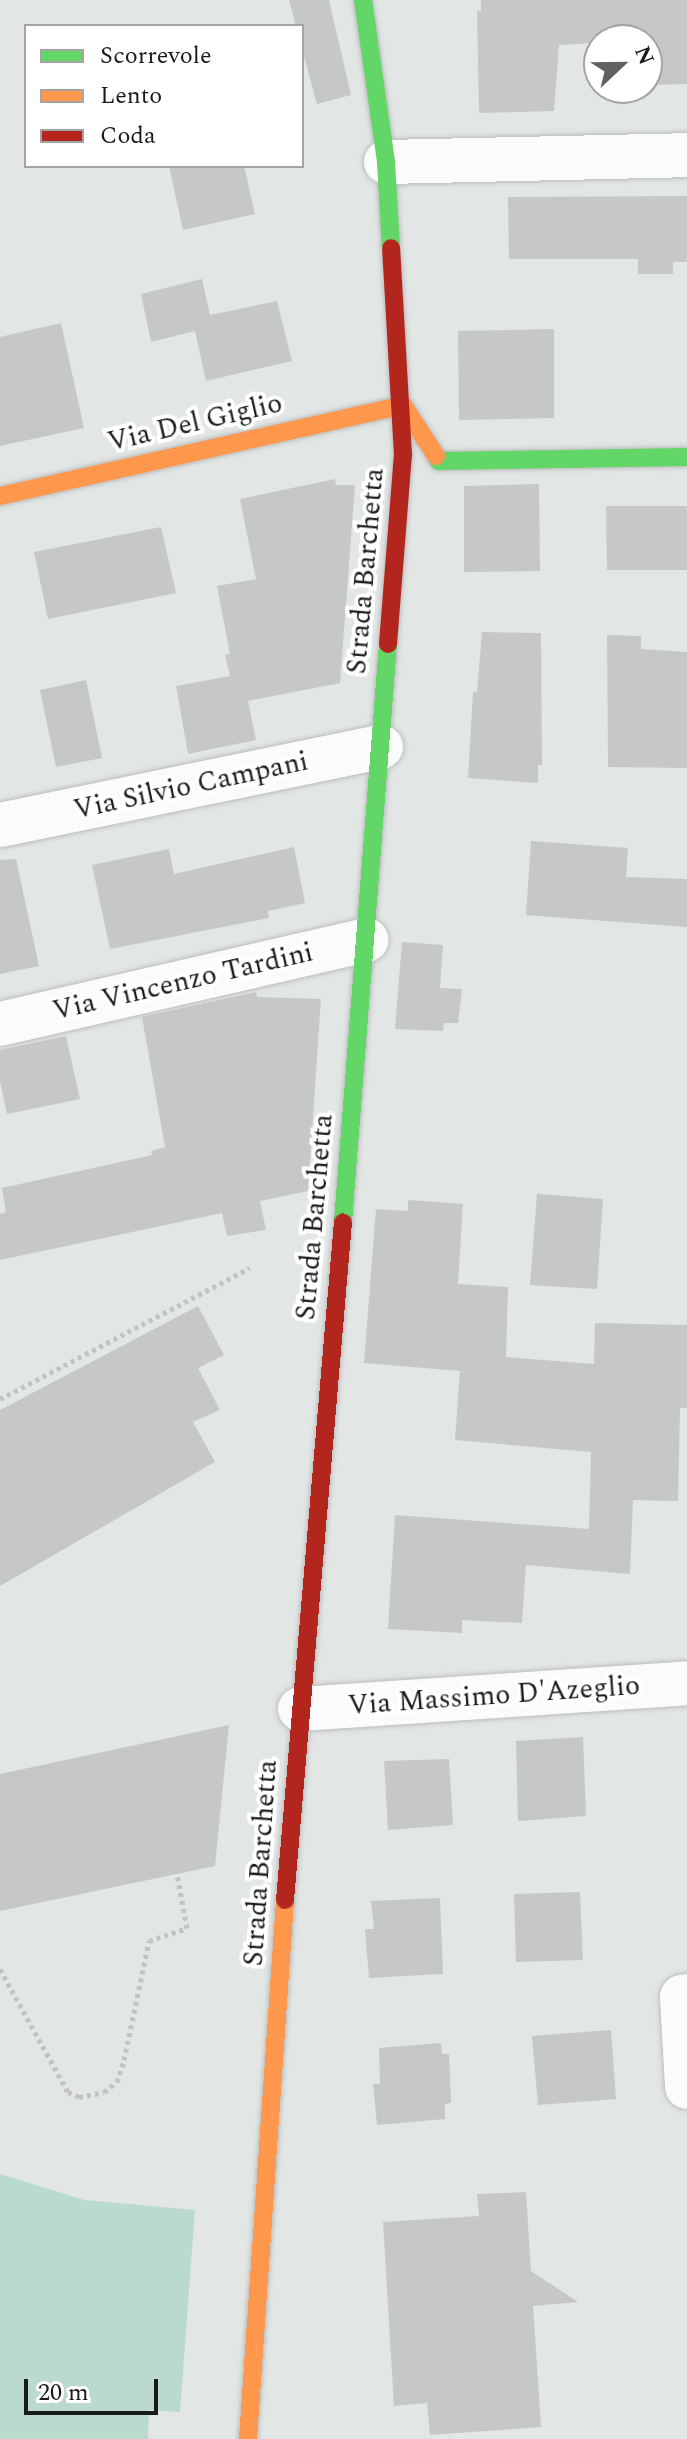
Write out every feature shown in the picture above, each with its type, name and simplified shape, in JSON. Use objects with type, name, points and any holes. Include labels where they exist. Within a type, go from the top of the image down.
[{"type":"street","name":"Strada Barchetta","points":[[248,2439],[300,1709],[366,940],[403,455],[403,405],[386,162],[363,0]]},
{"type":"street","points":[[386,162],[687,155]]},
{"type":"street","points":[[403,405],[439,461],[687,457]]},
{"type":"street","name":"Via Del Giglio","points":[[0,496],[403,405]]},
{"type":"street","name":"Via Silvio Campani","points":[[0,825],[381,747]]},
{"type":"street","name":"Via Vincenzo Tardini","points":[[0,1024],[366,940]]},
{"type":"street","name":"Via Massimo D'Azeglio","points":[[300,1709],[687,1683]]},
{"type":"street","points":[[685,1996],[687,2087]]},
{"type":"path","points":[[0,1399],[250,1268]]},
{"type":"path","points":[[0,1969],[68,2092],[79,2097],[104,2092],[117,2082],[124,2060],[149,1941],[187,1928],[177,1874]]},
{"type":"green space","points":[[0,2174],[84,2200],[195,2210],[180,2412],[149,2410],[148,2439],[0,2439]]},
{"type":"building","points":[[289,0],[329,0],[351,95],[317,104],[304,56],[304,24],[295,24]]},
{"type":"building","points":[[481,0],[687,0],[687,84],[663,85],[663,24],[583,24],[583,44],[559,45],[554,111],[479,113],[477,11],[481,11]]},
{"type":"building","points":[[169,168],[244,168],[255,214],[183,230]]},
{"type":"building","points":[[687,196],[687,262],[673,262],[673,274],[638,274],[638,259],[509,259],[508,197]]},
{"type":"building","points":[[202,279],[210,315],[277,301],[292,361],[206,381],[195,331],[151,342],[141,294]]},
{"type":"building","points":[[61,323],[84,428],[0,446],[0,337]]},
{"type":"building","points":[[554,329],[554,418],[459,420],[458,331]]},
{"type":"building","points":[[335,479],[336,485],[355,485],[340,683],[248,701],[256,740],[188,754],[176,686],[230,676],[225,655],[230,654],[217,586],[256,579],[240,499]]},
{"type":"building","points":[[539,484],[540,571],[464,572],[464,486]]},
{"type":"building","points":[[606,506],[687,506],[687,570],[607,570]]},
{"type":"building","points":[[161,527],[176,593],[48,619],[34,552]]},
{"type":"building","points":[[482,632],[541,633],[542,765],[538,765],[538,783],[468,778],[473,692],[477,692]]},
{"type":"building","points":[[607,635],[641,636],[641,649],[687,652],[687,768],[608,767]]},
{"type":"building","points":[[86,680],[102,758],[56,767],[40,690]]},
{"type":"building","points":[[531,841],[628,848],[626,877],[687,879],[687,927],[526,915]]},
{"type":"building","points":[[294,847],[305,903],[268,911],[269,918],[110,949],[92,865],[169,849],[174,874]]},
{"type":"building","points":[[16,859],[39,966],[0,974],[0,860]]},
{"type":"building","points":[[402,942],[443,945],[440,988],[462,989],[458,1023],[444,1023],[443,1031],[395,1029]]},
{"type":"building","points":[[256,992],[257,997],[321,999],[308,1191],[260,1201],[266,1230],[227,1236],[222,1213],[0,1260],[0,1214],[6,1212],[2,1188],[152,1155],[151,1151],[165,1147],[142,1017]]},
{"type":"building","points":[[66,1036],[80,1099],[7,1114],[0,1081],[0,1050]]},
{"type":"building","points":[[537,1194],[603,1199],[597,1289],[530,1285]]},
{"type":"building","points":[[408,1200],[463,1204],[458,1284],[508,1287],[506,1357],[594,1364],[595,1323],[687,1325],[687,1408],[680,1408],[678,1501],[633,1500],[630,1574],[526,1565],[522,1623],[462,1620],[462,1633],[388,1629],[395,1515],[589,1529],[591,1452],[455,1440],[460,1371],[364,1363],[376,1209],[408,1211]]},
{"type":"building","points":[[198,1306],[224,1355],[198,1368],[220,1410],[193,1422],[215,1462],[0,1586],[0,1410]]},
{"type":"building","points":[[229,1725],[215,1866],[0,1911],[0,1774]]},
{"type":"building","points":[[583,1737],[586,1816],[518,1821],[516,1741]]},
{"type":"building","points":[[449,1759],[453,1825],[388,1830],[384,1761]]},
{"type":"building","points":[[580,1892],[583,1960],[516,1962],[514,1894]]},
{"type":"building","points":[[440,1898],[443,1974],[369,1978],[365,1929],[374,1929],[371,1901]]},
{"type":"building","points":[[611,2030],[616,2099],[538,2105],[532,2036]]},
{"type":"building","points":[[441,2043],[442,2054],[449,2054],[451,2103],[445,2104],[445,2119],[377,2125],[373,2084],[380,2084],[379,2048]]},
{"type":"building","points":[[526,2192],[531,2271],[578,2302],[533,2306],[541,2427],[430,2435],[427,2403],[394,2406],[383,2222],[479,2216],[477,2194]]},
{"type":"traffic: fast","points":[[363,0],[386,162],[391,248]]},
{"type":"traffic: fast","points":[[436,456],[439,461],[687,457]]},
{"type":"traffic: fast","points":[[343,1222],[388,644]]},
{"type":"traffic: slow","points":[[0,496],[403,405],[436,456]]},
{"type":"traffic: slow","points":[[248,2439],[285,1900]]},
{"type":"traffic: jam","points":[[388,644],[403,455],[391,248]]},
{"type":"traffic: jam","points":[[285,1900],[343,1222]]}]
